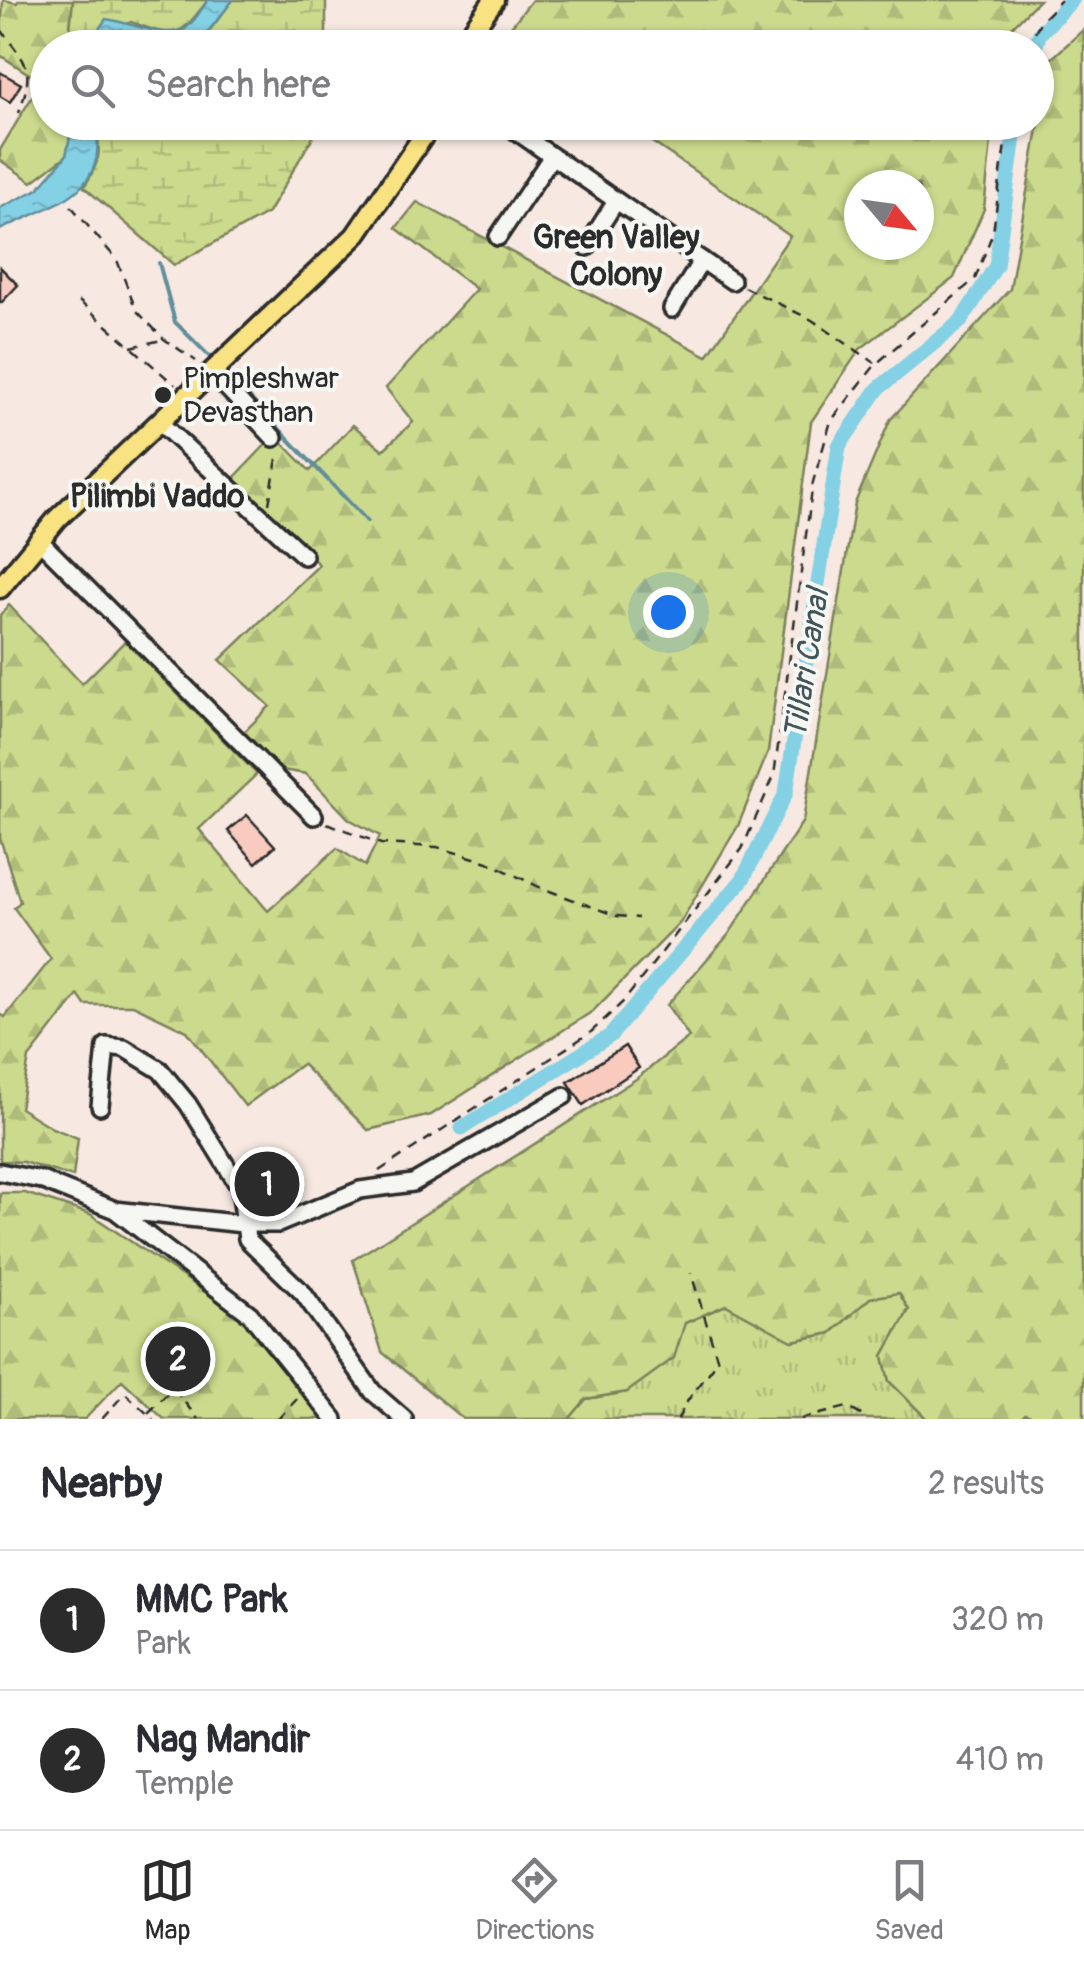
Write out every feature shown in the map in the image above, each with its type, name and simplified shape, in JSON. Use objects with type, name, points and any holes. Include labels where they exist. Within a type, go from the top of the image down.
[{"type":"main road","points":[[473,30],[494,0]]},
{"type":"main road","points":[[0,588],[43,538],[159,422],[355,236],[420,140]]},
{"type":"street","points":[[529,140],[732,281]]},
{"type":"street","points":[[498,237],[552,156]]},
{"type":"street","points":[[587,247],[616,201]]},
{"type":"street","points":[[672,309],[702,260]]},
{"type":"street","points":[[212,372],[274,438]]},
{"type":"street","points":[[159,422],[304,556]]},
{"type":"street","points":[[43,538],[145,636]]},
{"type":"street","points":[[43,538],[314,816]]},
{"type":"street","points":[[100,1106],[106,1046],[124,1048],[160,1070],[188,1104],[240,1188],[247,1238],[303,1294],[374,1392],[404,1419]]},
{"type":"street","points":[[0,1172],[40,1180],[115,1210],[278,1224],[360,1190],[412,1183],[564,1096]]},
{"type":"street","points":[[115,1210],[250,1314],[334,1419]]},
{"type":"path","points":[[1036,30],[1061,0]]},
{"type":"path","points":[[0,28],[29,67],[29,83],[19,113]]},
{"type":"path","points":[[360,1190],[379,1171],[591,1032],[624,1002],[742,849],[774,776],[813,482],[831,421],[876,364],[974,279],[993,232],[1006,140]]},
{"type":"path","points":[[72,206],[117,260],[136,310],[164,339],[212,372]]},
{"type":"path","points":[[732,281],[812,320],[876,364]]},
{"type":"path","points":[[79,300],[187,396]]},
{"type":"path","points":[[132,347],[164,339]]},
{"type":"path","points":[[266,520],[278,456],[274,438]]},
{"type":"path","points":[[314,816],[381,844],[437,847],[488,862],[539,887],[602,910],[638,918]]},
{"type":"path","points":[[678,1419],[718,1361],[691,1273]]},
{"type":"path","points":[[147,1414],[173,1388],[175,1378],[157,1361]]},
{"type":"path","points":[[173,1388],[198,1419]]},
{"type":"path","points":[[278,1419],[308,1388]]},
{"type":"path","points":[[102,1419],[126,1394],[153,1419]]},
{"type":"path","points":[[801,1419],[848,1407],[868,1419]]},
{"type":"green space","points":[[3,0],[73,0],[70,30],[30,30],[30,75],[0,55]]},
{"type":"green space","points":[[73,0],[208,0],[181,30],[155,30],[131,22],[111,30],[70,30]]},
{"type":"green space","points":[[233,0],[326,0],[326,30],[210,30]]},
{"type":"green space","points":[[532,0],[1039,0],[1009,30],[508,30]]},
{"type":"green space","points":[[1084,29],[1084,1419],[1041,1419],[1025,1414],[1021,1419],[927,1419],[889,1381],[883,1356],[909,1310],[899,1293],[870,1298],[831,1333],[792,1341],[726,1305],[685,1323],[674,1358],[627,1392],[586,1399],[569,1419],[463,1419],[382,1352],[353,1260],[636,1079],[689,1037],[667,1005],[729,934],[803,821],[855,503],[890,420],[1010,289],[1036,140],[1054,140],[1054,56]]},
{"type":"green space","points":[[30,100],[30,140],[69,140],[66,156],[32,182],[0,160],[0,150]]},
{"type":"green space","points":[[311,140],[268,213],[174,265],[84,187],[98,156],[98,142]]},
{"type":"green space","points":[[649,140],[991,140],[984,209],[954,278],[860,349],[811,422],[768,752],[738,826],[680,923],[593,1011],[431,1115],[368,1130],[302,1064],[245,1106],[187,1031],[133,1005],[85,1005],[78,995],[29,1058],[20,1108],[52,1128],[78,1138],[73,1177],[23,1162],[0,1161],[0,1014],[5,1017],[51,959],[14,908],[20,902],[0,838],[0,615],[9,605],[82,684],[125,641],[257,774],[199,829],[268,911],[337,848],[365,866],[380,836],[349,819],[306,774],[276,769],[243,733],[270,706],[220,660],[319,565],[234,478],[275,435],[310,471],[353,425],[383,450],[413,422],[386,388],[476,289],[396,228],[417,202],[707,356],[790,236]]},
{"type":"green space","points":[[271,1158],[291,1196],[261,1212],[243,1172]]},
{"type":"green space","points":[[0,1193],[25,1193],[90,1214],[259,1328],[323,1419],[164,1419],[122,1380],[85,1419],[0,1419]]},
{"type":"green space","points":[[900,1293],[909,1309],[883,1356],[889,1381],[927,1419],[569,1419],[586,1399],[627,1392],[685,1323],[727,1304],[793,1341],[831,1333],[870,1297]]},
{"type":"water","points":[[208,0],[233,0],[209,30],[182,30]]},
{"type":"water","points":[[106,19],[156,30],[98,30]]},
{"type":"water","points":[[69,140],[97,140],[94,166],[86,181],[58,203],[0,230],[0,208],[38,189],[66,156]]},
{"type":"building","points":[[0,72],[21,84],[10,102],[0,96]]},
{"type":"building","points":[[0,267],[18,285],[1,303],[0,302]]},
{"type":"building","points":[[247,815],[275,846],[256,863],[228,831]]},
{"type":"building","points":[[625,1046],[639,1068],[583,1105],[568,1082]]},
{"type":"building","points":[[177,1346],[190,1357],[178,1371],[165,1360]]},
{"type":"waterway","name":"Tillari Canal","points":[[1043,30],[1072,0]]},
{"type":"waterway","name":"Tillari Canal","points":[[462,1128],[610,1036],[743,879],[786,793],[839,446],[878,389],[961,321],[996,266],[1014,140]]},
{"type":"waterway","points":[[159,263],[175,322],[215,362]]},
{"type":"waterway","points":[[222,369],[367,521]]},
{"type":"place","name":"Pimpleshwar Devasthan","points":[[163,395]]},
{"type":"place","name":"MMC Park","points":[[267,1184]]},
{"type":"place","name":"Nag Mandir","points":[[178,1359]]},
{"type":"district","name":"Green Valley Colony","points":[[616,256]]},
{"type":"district","name":"Pilimbi Vaddo","points":[[157,496]]}]
